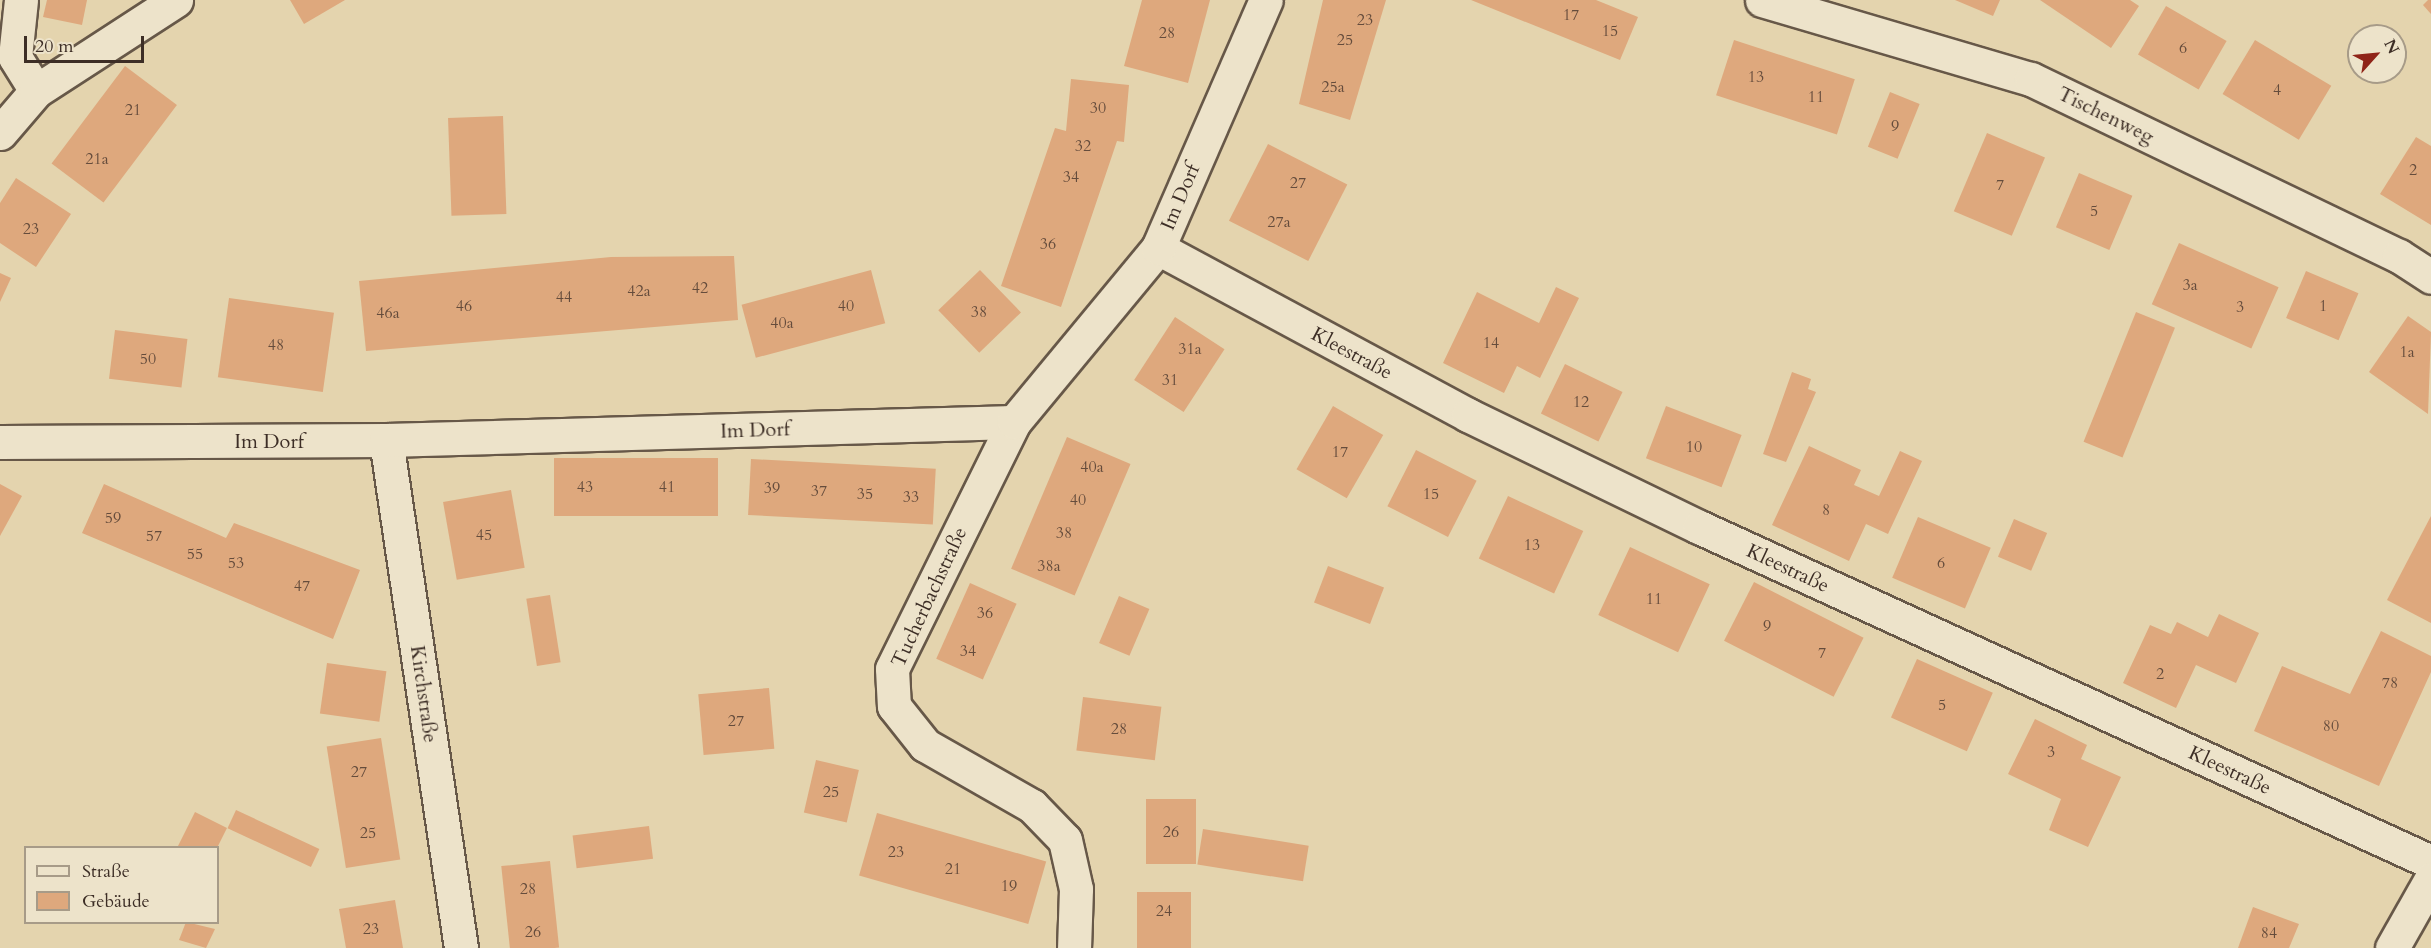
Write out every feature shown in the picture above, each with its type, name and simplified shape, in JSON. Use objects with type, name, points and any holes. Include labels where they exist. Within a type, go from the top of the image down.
[{"type":"street","points":[[21,0],[15,57],[36,91]]},
{"type":"street","points":[[0,133],[36,91],[176,0]]},
{"type":"street","name":"Im Dorf","points":[[0,442],[386,440],[1014,422],[1158,248],[1266,0]]},
{"type":"street","name":"Tischenweg","points":[[1762,0],[1815,7],[2031,79],[2399,256],[2431,277]]},
{"type":"street","name":"Kleestraße","points":[[1158,248],[1468,415],[1688,522],[2431,862]]},
{"type":"street","name":"Tucherbachstraße","points":[[1014,422],[892,669],[894,706],[925,744],[1032,806],[1065,840],[1076,889],[1074,948]]},
{"type":"street","name":"Kirchstraße","points":[[386,440],[461,948]]},
{"type":"street","points":[[2392,948],[2431,879]]},
{"type":"building","points":[[47,0],[87,0],[82,25],[43,17]]},
{"type":"building","points":[[290,0],[345,0],[304,24]]},
{"type":"building","points":[[1142,0],[1210,0],[1188,83],[1124,66]]},
{"type":"building","points":[[1323,0],[1386,0],[1350,120],[1299,104]]},
{"type":"building","points":[[1471,0],[1596,0],[1638,17],[1620,60]]},
{"type":"building","points":[[1955,0],[2000,0],[1993,16]]},
{"type":"building","points":[[2040,0],[2130,0],[2139,6],[2111,48]]},
{"type":"building","points":[[2431,0],[2431,14],[2423,5]]},
{"type":"building","points":[[2166,6],[2227,41],[2199,89],[2138,54]]},
{"type":"building","points":[[1734,40],[1855,79],[1837,134],[1716,95]]},
{"type":"building","points":[[2255,40],[2331,86],[2299,140],[2223,94]]},
{"type":"building","points":[[125,66],[177,105],[103,203],[52,163]]},
{"type":"building","points":[[1071,79],[1129,85],[1124,142],[1117,141],[1061,307],[1001,286],[1055,128],[1066,131]]},
{"type":"building","points":[[1890,92],[1920,104],[1898,159],[1868,147]]},
{"type":"building","points":[[503,116],[506,214],[451,216],[448,118]]},
{"type":"building","points":[[1987,133],[2045,158],[2012,236],[1954,211]]},
{"type":"building","points":[[2416,137],[2431,146],[2431,225],[2380,194]]},
{"type":"building","points":[[1268,144],[1347,184],[1308,261],[1229,221]]},
{"type":"building","points":[[2079,173],[2132,196],[2109,250],[2056,227]]},
{"type":"building","points":[[16,178],[71,214],[36,267],[0,243],[0,203]]},
{"type":"building","points":[[2179,243],[2279,287],[2251,349],[2152,304]]},
{"type":"building","points":[[734,256],[738,320],[366,351],[359,281],[611,257]]},
{"type":"building","points":[[871,270],[885,323],[756,358],[742,305]]},
{"type":"building","points":[[980,270],[1021,312],[979,353],[938,310]]},
{"type":"building","points":[[2306,271],[2358,293],[2339,340],[2286,318]]},
{"type":"building","points":[[0,273],[11,278],[0,302]]},
{"type":"building","points":[[1556,287],[1579,298],[1540,378],[1517,366],[1504,393],[1443,363],[1477,292],[1539,323]]},
{"type":"building","points":[[229,298],[334,313],[323,392],[218,377]]},
{"type":"building","points":[[2136,312],[2175,328],[2122,458],[2084,442]]},
{"type":"building","points":[[2408,316],[2431,332],[2428,414],[2369,372]]},
{"type":"building","points":[[1175,317],[1224,349],[1184,412],[1134,380]]},
{"type":"building","points":[[115,330],[187,339],[181,388],[109,379]]},
{"type":"building","points":[[1565,364],[1623,392],[1598,441],[1541,413]]},
{"type":"building","points":[[1792,372],[1811,379],[1808,389],[1816,392],[1786,462],[1763,454]]},
{"type":"building","points":[[1333,406],[1383,435],[1347,498],[1296,469]]},
{"type":"building","points":[[1666,406],[1742,435],[1722,487],[1646,458]]},
{"type":"building","points":[[1067,437],[1131,464],[1075,596],[1011,569]]},
{"type":"building","points":[[1809,446],[1861,470],[1854,485],[1879,496],[1900,451],[1922,461],[1888,534],[1866,524],[1849,561],[1772,525]]},
{"type":"building","points":[[1416,450],[1477,481],[1448,537],[1387,506]]},
{"type":"building","points":[[554,458],[718,458],[718,516],[554,516]]},
{"type":"building","points":[[751,459],[936,469],[933,525],[748,515]]},
{"type":"building","points":[[0,484],[22,496],[0,536]]},
{"type":"building","points":[[104,484],[226,538],[234,523],[360,570],[333,639],[82,533]]},
{"type":"building","points":[[511,490],[525,568],[457,580],[443,502]]},
{"type":"building","points":[[1508,496],[1583,531],[1554,594],[1479,559]]},
{"type":"building","points":[[2431,516],[2431,623],[2387,600]]},
{"type":"building","points":[[1918,517],[1991,548],[1965,609],[1892,578]]},
{"type":"building","points":[[2014,519],[2047,533],[2031,571],[1998,557]]},
{"type":"building","points":[[1630,547],[1710,584],[1678,652],[1598,615]]},
{"type":"building","points":[[1328,566],[1384,588],[1370,624],[1314,602]]},
{"type":"building","points":[[1754,582],[1864,638],[1834,697],[1724,641]]},
{"type":"building","points":[[970,583],[1017,604],[983,680],[936,659]]},
{"type":"building","points":[[550,595],[561,662],[537,666],[526,599]]},
{"type":"building","points":[[1119,596],[1149,609],[1129,656],[1099,643]]},
{"type":"building","points":[[2219,614],[2259,633],[2236,683],[2196,665],[2176,708],[2123,683],[2150,625],[2171,634],[2177,622],[2208,637]]},
{"type":"building","points":[[2381,631],[2431,656],[2431,672],[2379,786],[2254,731],[2282,666],[2350,694]]},
{"type":"building","points":[[1917,659],[1993,693],[1967,751],[1891,717]]},
{"type":"building","points":[[327,663],[386,671],[379,722],[320,714]]},
{"type":"building","points":[[769,688],[774,749],[704,755],[698,694]]},
{"type":"building","points":[[1083,697],[1161,707],[1155,760],[1076,751]]},
{"type":"building","points":[[2035,719],[2087,745],[2081,759],[2121,777],[2088,847],[2049,830],[2061,799],[2008,774]]},
{"type":"building","points":[[381,738],[400,859],[346,868],[327,747]]},
{"type":"building","points":[[816,760],[859,770],[847,823],[804,813]]},
{"type":"building","points":[[1146,799],[1196,799],[1196,864],[1146,864]]},
{"type":"building","points":[[236,810],[319,849],[311,867],[228,828]]},
{"type":"building","points":[[195,812],[227,828],[218,846],[178,846]]},
{"type":"building","points":[[877,813],[1046,862],[1028,924],[859,875]]},
{"type":"building","points":[[649,826],[653,859],[577,868],[573,835]]},
{"type":"building","points":[[1203,829],[1309,846],[1303,881],[1197,865]]},
{"type":"building","points":[[550,861],[559,948],[510,948],[501,866]]},
{"type":"building","points":[[1137,892],[1191,892],[1191,948],[1137,948]]},
{"type":"building","points":[[395,900],[403,948],[346,948],[339,909]]},
{"type":"building","points":[[2253,907],[2299,924],[2289,948],[2238,948]]},
{"type":"building","points":[[185,924],[215,929],[206,948],[179,940]]}]
